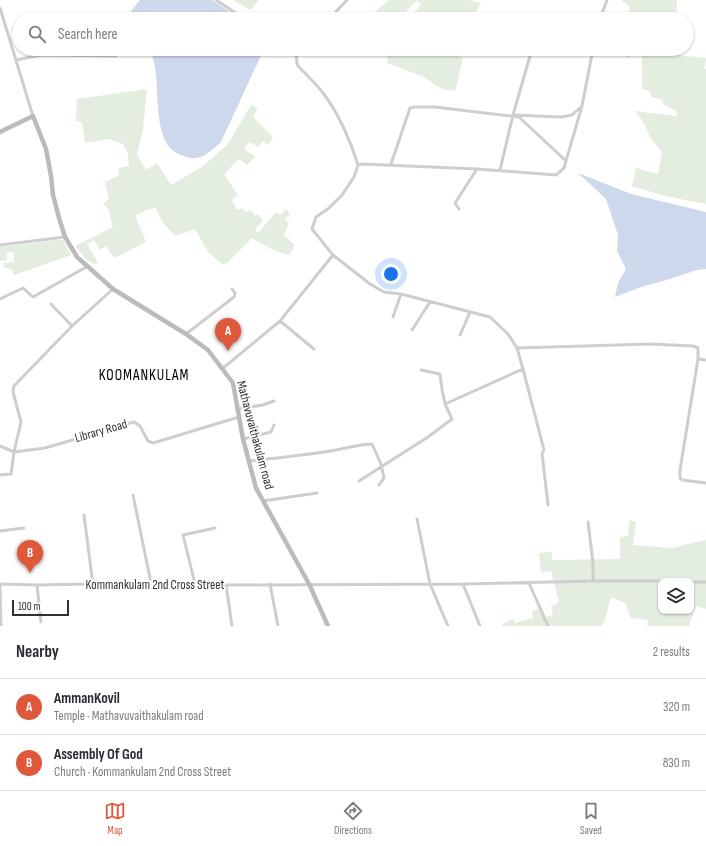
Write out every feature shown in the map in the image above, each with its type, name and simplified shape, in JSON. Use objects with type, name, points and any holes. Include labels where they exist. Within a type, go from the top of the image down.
[{"type":"street","points":[[216,0],[234,12]]},
{"type":"street","points":[[336,12],[347,0]]},
{"type":"street","points":[[602,12],[606,0]]},
{"type":"street","name":"Mathavuvaithakulam road","points":[[0,8],[12,47]]},
{"type":"street","name":"Mathavuvaithakulam road","points":[[15,56],[33,116],[46,149],[53,194],[59,218],[66,237],[77,257],[113,289],[186,334],[208,350],[233,383],[243,439],[256,488],[309,584],[328,626]]},
{"type":"street","points":[[16,60],[36,56]]},
{"type":"street","points":[[297,56],[296,62],[298,66],[324,94],[341,122],[354,151],[358,165],[354,177],[342,195],[329,208],[316,217],[312,229],[332,255],[370,284],[384,292],[401,294],[490,317],[508,334],[517,348],[544,450],[542,453],[548,505]]},
{"type":"street","points":[[500,170],[513,115],[530,56]]},
{"type":"street","points":[[358,165],[391,164],[477,168],[556,175],[564,168],[582,106],[592,56]]},
{"type":"street","points":[[391,164],[410,108],[414,106],[513,115],[561,116],[572,115],[582,106]]},
{"type":"street","points":[[513,115],[519,117],[566,161]]},
{"type":"street","points":[[0,132],[33,116]]},
{"type":"street","points":[[459,209],[455,203],[477,168]]},
{"type":"street","points":[[0,245],[66,237]]},
{"type":"street","points":[[222,369],[280,322],[332,255]]},
{"type":"street","points":[[0,299],[23,288],[33,298],[88,266]]},
{"type":"street","points":[[186,334],[234,297],[235,294],[232,288]]},
{"type":"street","points":[[0,475],[11,474],[14,452],[21,422],[13,392],[14,386],[72,326],[113,289]]},
{"type":"street","points":[[393,317],[401,294]]},
{"type":"street","points":[[412,330],[430,302]]},
{"type":"street","points":[[51,304],[72,326]]},
{"type":"street","points":[[460,335],[470,312]]},
{"type":"street","points":[[280,322],[314,349]]},
{"type":"street","points":[[517,348],[651,344],[693,346],[698,348],[698,359],[685,430],[680,478],[682,480],[706,483]]},
{"type":"street","points":[[698,359],[706,360]]},
{"type":"street","points":[[445,404],[523,369]]},
{"type":"street","points":[[359,481],[428,437],[452,419],[445,404],[440,374],[421,370]]},
{"type":"street","points":[[237,409],[262,405],[274,401]]},
{"type":"street","name":"Library Road","points":[[14,452],[45,448],[134,422],[140,426],[148,441],[153,443],[239,417]]},
{"type":"street","points":[[243,439],[271,432],[274,425]]},
{"type":"street","points":[[249,461],[287,458],[363,444],[372,444],[381,464],[384,478],[378,485]]},
{"type":"street","points":[[0,446],[14,452]]},
{"type":"street","points":[[263,502],[317,493]]},
{"type":"street","points":[[133,495],[151,583]]},
{"type":"street","points":[[84,515],[94,584]]},
{"type":"street","points":[[417,519],[430,584],[448,626]]},
{"type":"street","points":[[588,522],[593,563],[593,581]]},
{"type":"street","points":[[0,531],[24,528]]},
{"type":"street","points":[[195,584],[183,534],[215,528]]},
{"type":"street","name":"Kommankulam 2nd Cross Street","points":[[0,584],[36,586],[151,583],[226,585],[658,581]]},
{"type":"street","points":[[694,582],[706,582]]},
{"type":"street","points":[[529,583],[548,626]]},
{"type":"street","points":[[0,584],[1,626]]},
{"type":"street","points":[[270,584],[278,626]]},
{"type":"street","points":[[463,584],[480,626]]},
{"type":"street","points":[[226,585],[232,626]]},
{"type":"street","points":[[36,586],[41,622]]},
{"type":"shaded area","points":[[233,0],[259,0],[251,10]]},
{"type":"shaded area","points":[[389,0],[417,0],[406,12],[375,12]]},
{"type":"shaded area","points":[[417,0],[468,0],[481,3],[475,12],[414,12],[421,5]]},
{"type":"shaded area","points":[[621,0],[677,0],[676,12],[629,12],[630,7]]},
{"type":"shaded area","points":[[386,56],[457,56],[463,58],[455,91],[442,89],[422,76],[387,63],[388,57]]},
{"type":"shaded area","points":[[642,56],[687,56],[706,58],[704,69],[706,69],[706,204],[665,196],[632,186],[636,168],[658,174],[662,152],[651,139],[642,120],[635,111],[677,116],[676,111],[663,104],[662,100],[652,97],[649,91],[642,89]]},
{"type":"shaded area","points":[[147,89],[143,129],[137,154],[146,170],[157,163],[171,185],[202,167],[228,144],[251,105],[258,108],[253,117],[273,137],[268,145],[263,141],[258,147],[250,142],[244,149],[255,157],[247,165],[239,159],[224,174],[238,195],[232,200],[237,210],[242,208],[245,212],[251,210],[255,216],[258,214],[263,221],[255,229],[258,233],[276,212],[280,215],[286,209],[290,214],[285,219],[289,223],[284,235],[295,245],[290,255],[270,248],[252,238],[227,263],[222,264],[208,252],[195,229],[175,236],[163,223],[155,207],[135,215],[146,242],[114,258],[106,246],[100,250],[94,240],[87,244],[98,263],[94,264],[86,259],[75,246],[113,227],[108,209],[103,204],[109,199],[105,182],[118,176],[119,168],[129,166],[128,154],[123,144],[108,139],[85,143],[82,122],[76,121],[77,99]]},
{"type":"shaded area","points":[[63,240],[71,255],[14,275],[12,269],[4,268],[3,263],[14,262],[14,252],[7,253],[7,260],[0,261],[0,247]]},
{"type":"shaded area","points":[[630,520],[636,522],[633,545],[671,548],[706,540],[706,609],[696,606],[694,612],[694,578],[658,578],[658,614],[693,614],[689,626],[647,626],[648,620],[631,618],[625,603],[611,597],[604,623],[601,626],[503,626],[502,624],[513,619],[515,623],[533,618],[532,611],[542,607],[545,617],[553,615],[551,606],[559,602],[551,571],[541,572],[539,553],[552,552],[552,560],[620,559],[620,537],[628,536]]},
{"type":"water","points":[[140,0],[212,0],[230,12],[130,12]]},
{"type":"water","points":[[152,56],[261,56],[221,142],[204,155],[195,158],[189,158],[176,153],[167,144],[162,132],[159,118],[156,73]]},
{"type":"water","points":[[578,173],[631,194],[706,212],[706,269],[697,270],[641,287],[615,297],[618,283],[626,269],[617,251],[618,235],[606,199]]},
{"type":"place","name":"AmmanKovil","points":[[228,351]]},
{"type":"place","name":"Assembly Of God","points":[[30,573]]},
{"type":"district","name":"KOOMANKULAM","points":[[144,375]]}]
